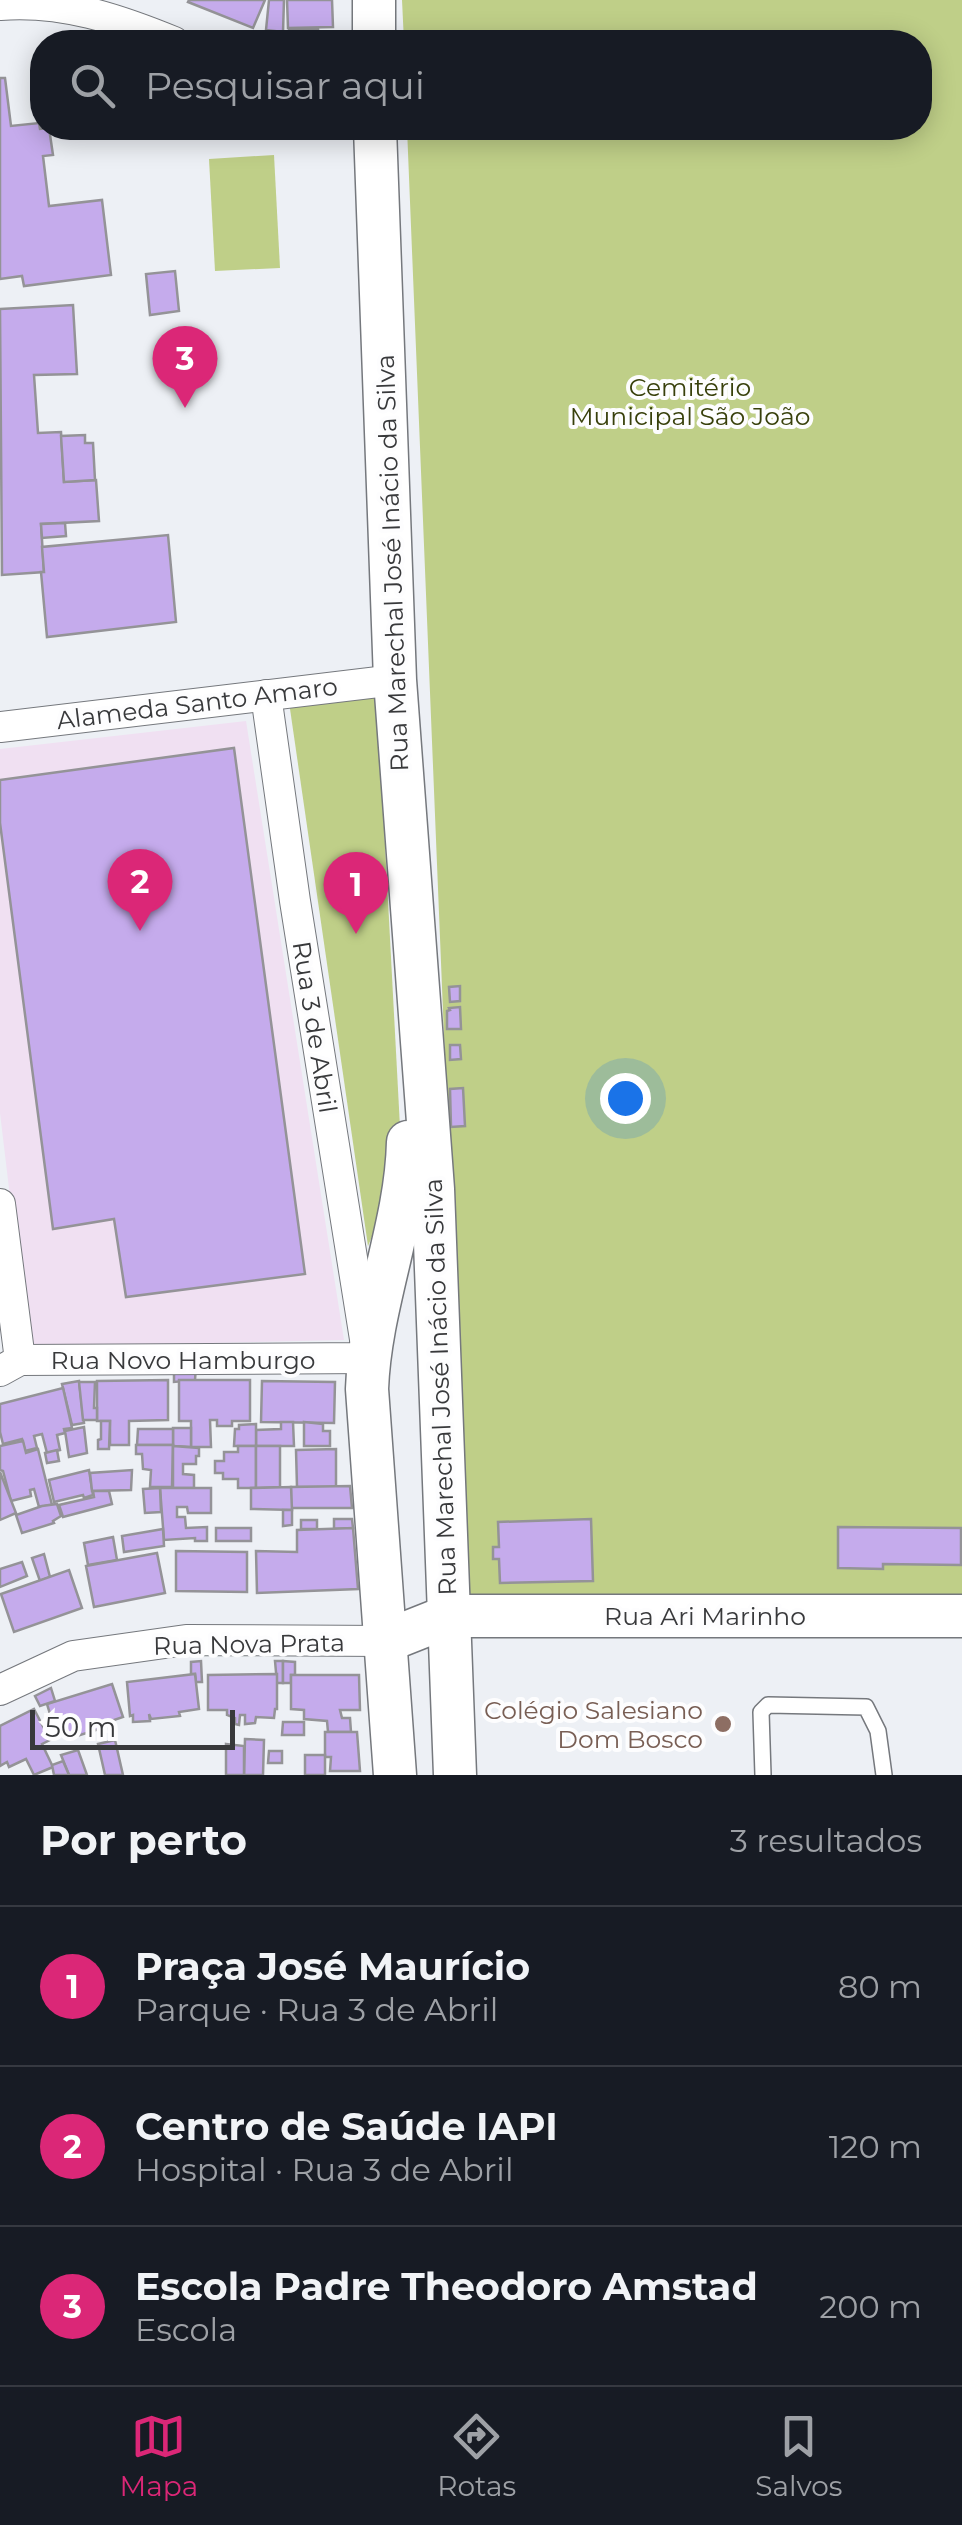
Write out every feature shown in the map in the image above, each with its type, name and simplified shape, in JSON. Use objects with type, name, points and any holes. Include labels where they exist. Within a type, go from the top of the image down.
[{"type":"main road","points":[[374,0],[374,30]]},
{"type":"main road","name":"Rua Marechal José Inácio da Silva","points":[[373,140],[395,680],[433,1189],[455,1775]]},
{"type":"main road","name":"Rua Marechal José Inácio da Silva","points":[[395,1775],[367,1414],[368,1358],[404,1192],[407,1045],[420,999]]},
{"type":"main road","points":[[368,1358],[383,1349],[400,1317],[433,1189]]},
{"type":"main road","points":[[386,1641],[449,1616]]},
{"type":"main road","name":"Rua Ari Marinho","points":[[449,1616],[962,1616]]},
{"type":"street","points":[[0,6],[64,6],[145,30]]},
{"type":"street","name":"Alameda Santo Amaro","points":[[0,726],[395,680]]},
{"type":"street","name":"Rua 3 de Abril","points":[[266,696],[368,1358]]},
{"type":"street","points":[[0,1204],[10,1366]]},
{"type":"street","name":"Rua Novo Hamburgo","points":[[10,1366],[368,1358]]},
{"type":"street","name":"Rua Nova Prata","points":[[0,1690],[73,1656],[186,1640],[386,1641]]},
{"type":"lane","points":[[763,1775],[761,1712],[768,1705],[866,1707],[878,1731],[884,1775]]},
{"type":"shaded area","points":[[246,721],[344,1340],[28,1347],[0,1113],[0,749]]},
{"type":"green space","name":"Cemitério Municipal São João","points":[[402,0],[962,0],[962,1600],[467,1600],[407,140],[932,140],[932,30],[403,30]]},
{"type":"green space","points":[[274,155],[280,268],[215,271],[209,159]]},
{"type":"green space","points":[[377,693],[402,1165],[368,1246],[289,702]]},
{"type":"building","points":[[189,0],[265,0],[253,28]]},
{"type":"building","points":[[269,0],[284,0],[283,30],[266,30]]},
{"type":"building","points":[[287,0],[332,0],[333,27],[288,28]]},
{"type":"building","points":[[0,78],[5,78],[11,126],[30,124],[30,140],[51,140],[53,155],[43,156],[49,206],[102,200],[111,275],[24,286],[22,276],[0,279]]},
{"type":"building","points":[[175,271],[179,311],[150,315],[146,274]]},
{"type":"building","points":[[73,305],[77,374],[34,375],[38,433],[61,432],[64,482],[96,480],[99,521],[41,524],[44,572],[2,575],[0,309]]},
{"type":"building","points":[[85,435],[85,443],[93,443],[95,480],[64,482],[61,436]]},
{"type":"building","points":[[65,523],[66,536],[42,538],[41,524]]},
{"type":"building","points":[[168,535],[176,622],[47,637],[42,547]]},
{"type":"building","points":[[234,748],[305,1274],[126,1297],[114,1219],[53,1229],[0,823],[0,780]]},
{"type":"building","points":[[460,986],[460,1001],[450,1002],[449,987]]},
{"type":"building","points":[[460,1007],[461,1029],[447,1029],[447,1011]]},
{"type":"building","points":[[450,1045],[460,1045],[461,1059],[450,1060]]},
{"type":"building","points":[[463,1088],[465,1126],[451,1127],[450,1089]]},
{"type":"building","points":[[174,1365],[196,1366],[195,1380],[174,1382]]},
{"type":"building","points":[[168,1380],[168,1420],[129,1421],[129,1445],[110,1445],[110,1421],[97,1421],[97,1381]]},
{"type":"building","points":[[179,1380],[250,1380],[250,1421],[217,1426],[217,1420],[210,1420],[211,1447],[191,1447],[191,1421],[179,1421]]},
{"type":"building","points":[[79,1381],[84,1423],[72,1425],[62,1384]]},
{"type":"building","points":[[262,1381],[335,1382],[334,1423],[261,1422]]},
{"type":"building","points":[[79,1382],[95,1382],[97,1420],[83,1420]]},
{"type":"building","points":[[63,1388],[72,1428],[57,1435],[60,1450],[47,1453],[42,1434],[34,1436],[37,1448],[25,1451],[22,1439],[3,1444],[0,1404]]},
{"type":"building","points":[[101,1421],[110,1421],[109,1449],[98,1449]]},
{"type":"building","points":[[281,1422],[293,1422],[294,1446],[256,1446],[256,1430],[281,1429]]},
{"type":"building","points":[[304,1422],[323,1424],[323,1431],[330,1431],[330,1446],[304,1446]]},
{"type":"building","points":[[256,1424],[256,1446],[234,1446],[239,1425]]},
{"type":"building","points":[[84,1427],[87,1453],[69,1457],[65,1431]]},
{"type":"building","points":[[173,1428],[191,1428],[191,1447],[173,1446]]},
{"type":"building","points":[[138,1429],[173,1429],[173,1445],[137,1445]]},
{"type":"building","points":[[23,1441],[26,1453],[38,1449],[52,1505],[39,1507],[34,1489],[30,1490],[31,1496],[11,1501],[0,1470],[0,1446]]},
{"type":"building","points":[[136,1445],[173,1445],[172,1487],[150,1487],[151,1470],[143,1469],[142,1454],[136,1454]]},
{"type":"building","points":[[173,1446],[199,1448],[196,1464],[183,1464],[183,1474],[194,1475],[194,1488],[173,1488]]},
{"type":"building","points":[[238,1446],[256,1446],[256,1488],[238,1488],[238,1479],[223,1479],[223,1473],[215,1473],[215,1461],[224,1461],[224,1452],[238,1452]]},
{"type":"building","points":[[256,1446],[280,1446],[280,1487],[256,1488]]},
{"type":"building","points":[[336,1449],[336,1487],[297,1487],[296,1450]]},
{"type":"building","points":[[57,1450],[59,1461],[47,1463],[45,1453]]},
{"type":"building","points":[[89,1470],[93,1495],[54,1502],[49,1480]]},
{"type":"building","points":[[132,1470],[131,1490],[92,1491],[90,1473]]},
{"type":"building","points":[[0,1472],[16,1513],[0,1520]]},
{"type":"building","points":[[350,1486],[352,1508],[291,1508],[291,1487]]},
{"type":"building","points":[[291,1487],[292,1510],[251,1509],[251,1488]]},
{"type":"building","points":[[160,1488],[211,1488],[211,1513],[188,1513],[187,1507],[177,1507],[177,1517],[185,1517],[186,1528],[207,1527],[207,1541],[164,1540]]},
{"type":"building","points":[[160,1488],[161,1512],[145,1513],[143,1489]]},
{"type":"building","points":[[93,1491],[109,1491],[112,1504],[63,1517],[59,1505],[94,1497]]},
{"type":"building","points":[[57,1504],[61,1516],[54,1523],[22,1533],[16,1515]]},
{"type":"building","points":[[283,1510],[292,1510],[292,1525],[283,1526]]},
{"type":"building","points":[[334,1519],[352,1519],[353,1528],[334,1529]]},
{"type":"building","points":[[591,1519],[593,1581],[500,1583],[499,1559],[493,1559],[493,1547],[499,1547],[498,1522]]},
{"type":"building","points":[[301,1520],[317,1520],[317,1529],[301,1529]]},
{"type":"building","points":[[838,1527],[961,1528],[961,1565],[838,1568]]},
{"type":"building","points":[[216,1528],[251,1528],[251,1541],[216,1541]]},
{"type":"building","points":[[353,1528],[358,1589],[257,1593],[256,1551],[297,1552],[297,1530]]},
{"type":"building","points":[[163,1529],[164,1546],[124,1552],[122,1536]]},
{"type":"building","points":[[113,1537],[117,1560],[88,1565],[84,1543]]},
{"type":"building","points":[[176,1551],[247,1552],[247,1592],[176,1591]]},
{"type":"building","points":[[157,1553],[165,1593],[94,1607],[86,1566]]},
{"type":"building","points":[[44,1554],[50,1577],[40,1581],[32,1558]]},
{"type":"building","points":[[22,1562],[27,1576],[0,1587],[0,1569]]},
{"type":"building","points":[[69,1570],[82,1608],[14,1632],[1,1594]]},
{"type":"building","points":[[201,1661],[202,1682],[196,1682],[191,1662]]},
{"type":"building","points":[[275,1661],[283,1661],[283,1683],[277,1683]]},
{"type":"building","points":[[283,1661],[295,1662],[291,1683],[283,1683]]},
{"type":"building","points":[[195,1674],[199,1709],[151,1719],[149,1714],[150,1721],[133,1722],[127,1682]]},
{"type":"building","points":[[277,1674],[274,1718],[256,1717],[255,1723],[245,1724],[245,1715],[240,1715],[239,1725],[227,1715],[227,1710],[208,1710],[208,1675]]},
{"type":"building","points":[[291,1675],[359,1675],[360,1710],[340,1710],[342,1718],[350,1718],[351,1732],[328,1732],[327,1721],[304,1719],[304,1710],[291,1709]]},
{"type":"building","points":[[112,1684],[123,1717],[77,1736],[75,1731],[57,1737],[47,1704]]},
{"type":"building","points":[[51,1688],[55,1701],[40,1706],[35,1696]]},
{"type":"building","points":[[34,1709],[50,1740],[42,1744],[53,1767],[34,1775],[26,1759],[9,1767],[7,1762],[0,1766],[0,1726]]},
{"type":"building","points":[[283,1722],[304,1722],[304,1735],[282,1735]]},
{"type":"building","points":[[325,1732],[357,1732],[360,1771],[330,1771],[331,1757],[325,1757]]},
{"type":"building","points":[[245,1739],[264,1740],[263,1775],[244,1775]]},
{"type":"building","points":[[115,1740],[123,1775],[105,1775],[98,1744]]},
{"type":"building","points":[[226,1744],[244,1746],[244,1775],[226,1775]]},
{"type":"building","points":[[78,1750],[87,1775],[69,1775],[61,1755]]},
{"type":"building","points":[[269,1751],[282,1751],[282,1763],[268,1763]]},
{"type":"building","points":[[305,1755],[325,1755],[325,1775],[305,1775]]},
{"type":"building","points":[[63,1761],[69,1775],[54,1775],[52,1765]]},
{"type":"place","name":"Escola Padre Theodoro Amstad","points":[[185,408]]},
{"type":"place","name":"Centro de Saúde IAPI","points":[[140,931]]},
{"type":"place","name":"Praça José Maurício","points":[[356,934]]},
{"type":"place","name":"Colégio Salesiano Dom Bosco","points":[[723,1724]]}]
